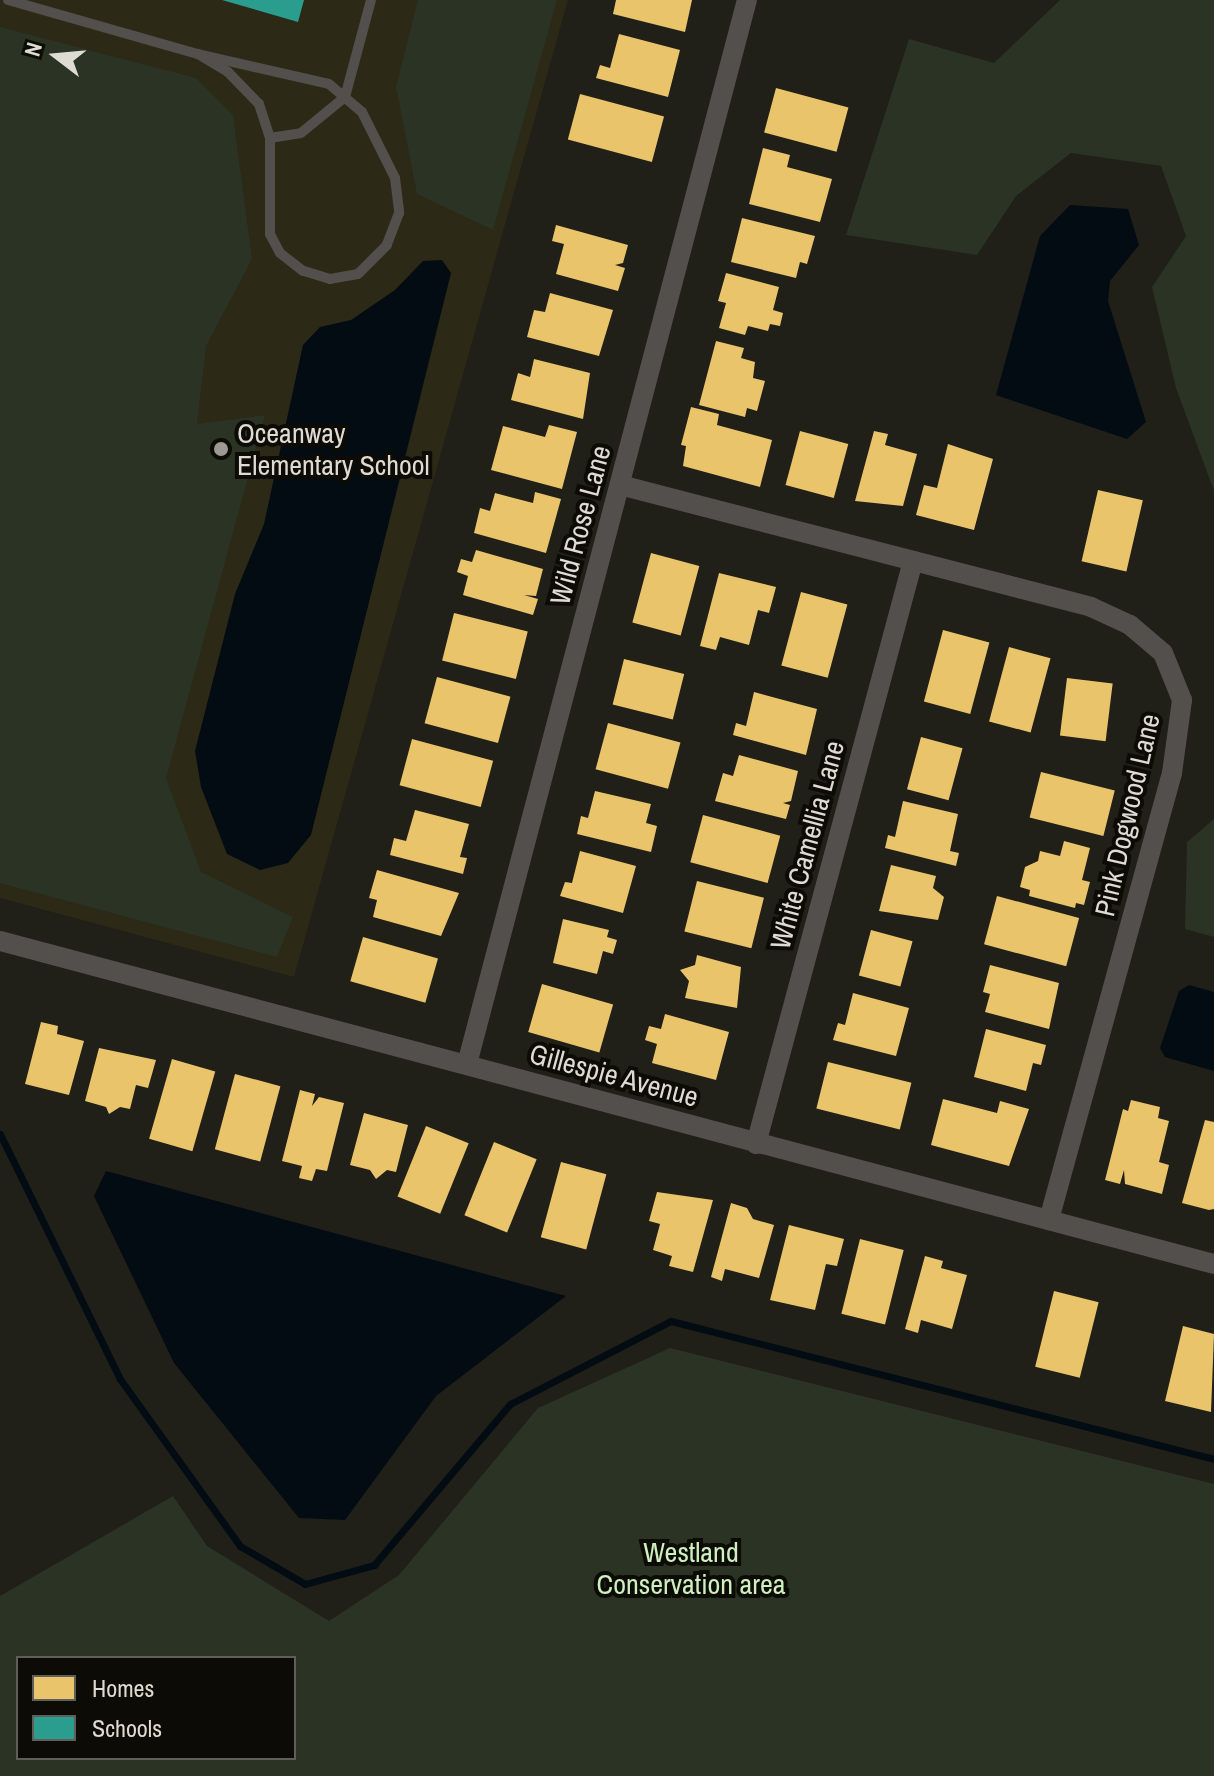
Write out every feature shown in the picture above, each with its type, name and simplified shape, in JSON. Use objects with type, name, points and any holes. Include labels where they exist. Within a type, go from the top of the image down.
[{"type":"street","name":"Wild Rose Lane","points":[[467,1064],[747,0]]},
{"type":"street","name":"Pink Dogwood Lane","points":[[620,485],[1091,607],[1130,625],[1163,653],[1182,700],[1172,773],[1049,1220]]},
{"type":"street","name":"White Camellia Lane","points":[[756,1144],[913,561]]},
{"type":"street","name":"Gillespie Avenue","points":[[0,941],[414,1055],[467,1064],[756,1144],[1214,1264]]},
{"type":"lane","points":[[8,0],[198,54],[329,84],[362,112],[381,142],[395,178],[399,213],[387,245],[358,274],[330,279],[303,271],[280,253],[270,234],[270,138],[259,104],[228,72],[198,54]]},
{"type":"lane","points":[[270,138],[301,133],[345,97],[371,0]]},
{"type":"shaded area","name":"Oceanway Elementary School","points":[[0,0],[568,0],[294,977],[0,898]]},
{"type":"shaded area","points":[[1070,205],[1128,209],[1139,245],[1110,281],[1108,301],[1146,422],[1127,439],[996,395],[1040,236]]},
{"type":"shaded area","points":[[442,260],[451,273],[311,835],[288,863],[260,870],[227,854],[201,787],[195,751],[235,594],[264,524],[303,345],[320,327],[351,320],[395,290],[423,261]]},
{"type":"shaded area","points":[[1189,985],[1214,992],[1214,1071],[1165,1057],[1160,1048],[1179,991]]},
{"type":"shaded area","points":[[106,1171],[566,1296],[436,1396],[345,1520],[299,1518],[174,1363],[94,1196]]},
{"type":"green space","points":[[418,0],[557,0],[493,230],[417,194],[396,87]]},
{"type":"green space","points":[[1060,0],[1214,0],[1214,491],[1176,388],[1152,287],[1186,236],[1161,166],[1071,153],[1016,196],[977,255],[846,235],[909,39],[994,63]]},
{"type":"green space","points":[[0,27],[196,78],[233,115],[252,259],[206,346],[197,424],[265,415],[166,778],[201,872],[293,917],[277,957],[0,883]]},
{"type":"green space","points":[[1214,819],[1214,937],[1185,929],[1187,842]]},
{"type":"green space","name":"Westland Conservation area","points":[[670,1348],[1214,1484],[1214,1776],[0,1776],[0,1596],[173,1496],[207,1546],[329,1621],[399,1575],[538,1408]]},
{"type":"building: Homes","points":[[616,0],[692,0],[685,32],[613,14]]},
{"type":"building: Homes","points":[[619,34],[680,50],[668,97],[596,78],[600,65],[610,68]]},
{"type":"building: Homes","points":[[776,88],[848,107],[837,152],[764,132]]},
{"type":"building: Homes","points":[[580,94],[664,117],[652,162],[568,139]]},
{"type":"building: Homes","points":[[763,148],[790,155],[787,167],[832,179],[820,222],[749,204]]},
{"type":"building: Homes","points":[[742,218],[815,236],[807,264],[800,262],[796,278],[731,262]]},
{"type":"building: Homes","points":[[556,225],[628,245],[623,263],[615,265],[625,268],[618,291],[556,274],[564,244],[552,241]]},
{"type":"building: Homes","points":[[726,273],[779,287],[773,310],[783,313],[780,326],[770,324],[768,331],[748,326],[745,335],[719,328],[726,303],[718,301]]},
{"type":"building: Homes","points":[[550,293],[613,310],[599,356],[527,337],[534,310],[545,312]]},
{"type":"building: Homes","points":[[716,341],[744,348],[741,358],[755,362],[753,378],[765,381],[757,411],[747,408],[745,417],[699,405]]},
{"type":"building: Homes","points":[[534,359],[590,373],[583,419],[511,400],[518,373],[530,377]]},
{"type":"building: Homes","points":[[691,407],[719,414],[717,425],[772,440],[760,487],[683,466],[686,446],[681,445]]},
{"type":"building: Homes","points":[[549,425],[577,432],[562,489],[491,470],[503,426],[545,437]]},
{"type":"building: Homes","points":[[800,431],[848,444],[834,498],[786,485]]},
{"type":"building: Homes","points":[[874,431],[888,434],[885,445],[917,454],[903,506],[855,501]]},
{"type":"building: Homes","points":[[948,444],[993,459],[974,530],[916,515],[924,485],[937,488]]},
{"type":"building: Homes","points":[[1098,490],[1143,500],[1126,571],[1082,561]]},
{"type":"building: Homes","points":[[535,492],[561,499],[546,553],[474,533],[480,508],[490,511],[495,493],[533,503]]},
{"type":"building: Homes","points":[[476,550],[543,569],[536,596],[524,595],[538,599],[533,615],[463,595],[468,576],[457,572],[461,559],[472,562]]},
{"type":"building: Homes","points":[[651,553],[699,566],[681,635],[632,623]]},
{"type":"building: Homes","points":[[719,573],[776,587],[769,613],[758,610],[749,645],[720,637],[716,650],[700,646]]},
{"type":"building: Homes","points":[[801,592],[847,604],[828,678],[781,665]]},
{"type":"building: Homes","points":[[454,613],[528,631],[516,679],[442,661]]},
{"type":"building: Homes","points":[[943,630],[989,642],[970,714],[924,701]]},
{"type":"building: Homes","points":[[1009,647],[1051,658],[1031,733],[989,721]]},
{"type":"building: Homes","points":[[624,659],[684,674],[673,720],[613,705]]},
{"type":"building: Homes","points":[[437,677],[510,697],[498,743],[425,723]]},
{"type":"building: Homes","points":[[1067,678],[1113,684],[1106,741],[1060,736]]},
{"type":"building: Homes","points":[[754,692],[817,709],[806,755],[733,735],[736,723],[746,726]]},
{"type":"building: Homes","points":[[608,723],[680,742],[668,789],[596,769]]},
{"type":"building: Homes","points":[[921,737],[963,748],[949,800],[907,789]]},
{"type":"building: Homes","points":[[412,739],[493,761],[481,807],[400,785]]},
{"type":"building: Homes","points":[[739,755],[798,771],[791,801],[783,803],[790,805],[786,819],[715,801],[723,773],[733,776]]},
{"type":"building: Homes","points":[[1041,772],[1115,790],[1103,836],[1030,818]]},
{"type":"building: Homes","points":[[595,791],[651,804],[646,823],[657,826],[651,852],[577,834],[581,816],[588,818]]},
{"type":"building: Homes","points":[[903,801],[958,814],[950,851],[959,853],[956,866],[885,848],[888,835],[895,837]]},
{"type":"building: Homes","points":[[415,810],[469,824],[460,857],[467,858],[463,874],[390,855],[394,838],[406,841]]},
{"type":"building: Homes","points":[[703,815],[780,836],[768,883],[690,862]]},
{"type":"building: Homes","points":[[1064,841],[1090,848],[1082,880],[1090,882],[1084,905],[1076,903],[1075,908],[1029,896],[1030,890],[1020,887],[1025,867],[1038,861],[1040,851],[1060,856]]},
{"type":"building: Homes","points":[[580,851],[636,866],[623,913],[560,896],[565,882],[572,883]]},
{"type":"building: Homes","points":[[891,865],[936,876],[933,888],[944,897],[938,920],[879,911]]},
{"type":"building: Homes","points":[[377,870],[459,893],[441,936],[373,917],[377,900],[369,898]]},
{"type":"building: Homes","points":[[697,881],[764,898],[751,948],[684,931]]},
{"type":"building: Homes","points":[[997,896],[1079,918],[1066,966],[984,944]]},
{"type":"building: Homes","points":[[563,919],[609,930],[607,937],[617,940],[613,954],[603,951],[597,974],[553,963]]},
{"type":"building: Homes","points":[[871,930],[913,941],[900,987],[859,975]]},
{"type":"building: Homes","points":[[363,937],[438,958],[425,1003],[350,981]]},
{"type":"building: Homes","points":[[697,955],[741,967],[737,1008],[685,998],[689,981],[680,970],[695,965]]},
{"type":"building: Homes","points":[[990,965],[1059,983],[1049,1029],[985,1012],[990,994],[983,992]]},
{"type":"building: Homes","points":[[542,984],[613,1004],[599,1052],[528,1032]]},
{"type":"building: Homes","points":[[853,993],[909,1008],[896,1056],[833,1040],[838,1023],[845,1025]]},
{"type":"building: Homes","points":[[665,1014],[729,1032],[716,1080],[652,1063],[657,1044],[645,1040],[649,1026],[661,1029]]},
{"type":"building: Homes","points":[[41,1022],[58,1026],[57,1034],[84,1041],[69,1095],[25,1084]]},
{"type":"building: Homes","points":[[986,1029],[1046,1045],[1041,1065],[1033,1063],[1026,1091],[974,1077]]},
{"type":"building: Homes","points":[[99,1048],[156,1060],[148,1088],[136,1085],[130,1109],[120,1107],[109,1114],[106,1107],[85,1101]]},
{"type":"building: Homes","points":[[172,1059],[215,1071],[192,1151],[149,1139]]},
{"type":"building: Homes","points":[[828,1062],[911,1083],[900,1129],[816,1109]]},
{"type":"building: Homes","points":[[235,1074],[280,1086],[260,1162],[215,1149]]},
{"type":"building: Homes","points":[[300,1090],[315,1094],[312,1106],[319,1097],[344,1103],[327,1171],[316,1169],[312,1181],[299,1178],[302,1166],[282,1161]]},
{"type":"building: Homes","points":[[943,1099],[997,1113],[1000,1101],[1029,1109],[1009,1166],[931,1145]]},
{"type":"building: Homes","points":[[1131,1100],[1160,1107],[1158,1118],[1169,1121],[1159,1162],[1169,1165],[1162,1194],[1125,1184],[1124,1170],[1120,1184],[1105,1180],[1123,1109],[1128,1111]]},
{"type":"building: Homes","points":[[364,1113],[408,1125],[396,1172],[387,1170],[376,1179],[370,1170],[350,1165]]},
{"type":"building: Homes","points":[[1205,1120],[1214,1122],[1214,1209],[1209,1210],[1182,1203]]},
{"type":"building: Homes","points":[[426,1126],[469,1143],[440,1214],[398,1196]]},
{"type":"building: Homes","points":[[494,1142],[537,1159],[507,1232],[464,1215]]},
{"type":"building: Homes","points":[[561,1162],[606,1174],[586,1250],[541,1237]]},
{"type":"building: Homes","points":[[657,1192],[713,1200],[693,1272],[669,1266],[672,1256],[653,1250],[660,1224],[649,1221]]},
{"type":"building: Homes","points":[[731,1203],[747,1208],[753,1219],[774,1225],[759,1278],[725,1269],[722,1281],[711,1277]]},
{"type":"building: Homes","points":[[789,1225],[844,1239],[837,1266],[826,1264],[815,1310],[770,1300]]},
{"type":"building: Homes","points":[[860,1239],[904,1250],[885,1325],[841,1314]]},
{"type":"building: Homes","points":[[925,1256],[943,1261],[941,1268],[967,1275],[952,1329],[921,1320],[918,1333],[905,1329]]},
{"type":"building: Homes","points":[[1054,1291],[1099,1302],[1080,1378],[1035,1367]]},
{"type":"building: Homes","points":[[1183,1326],[1214,1334],[1211,1412],[1165,1401]]},
{"type":"building: Schools","points":[[222,0],[304,0],[298,22]]},
{"type":"waterway","points":[[0,1134],[120,1379],[240,1546],[305,1584],[374,1565],[510,1404],[671,1321],[1214,1459]]},
{"type":"place","name":"Oceanway Elementary School","points":[[221,449]]}]
